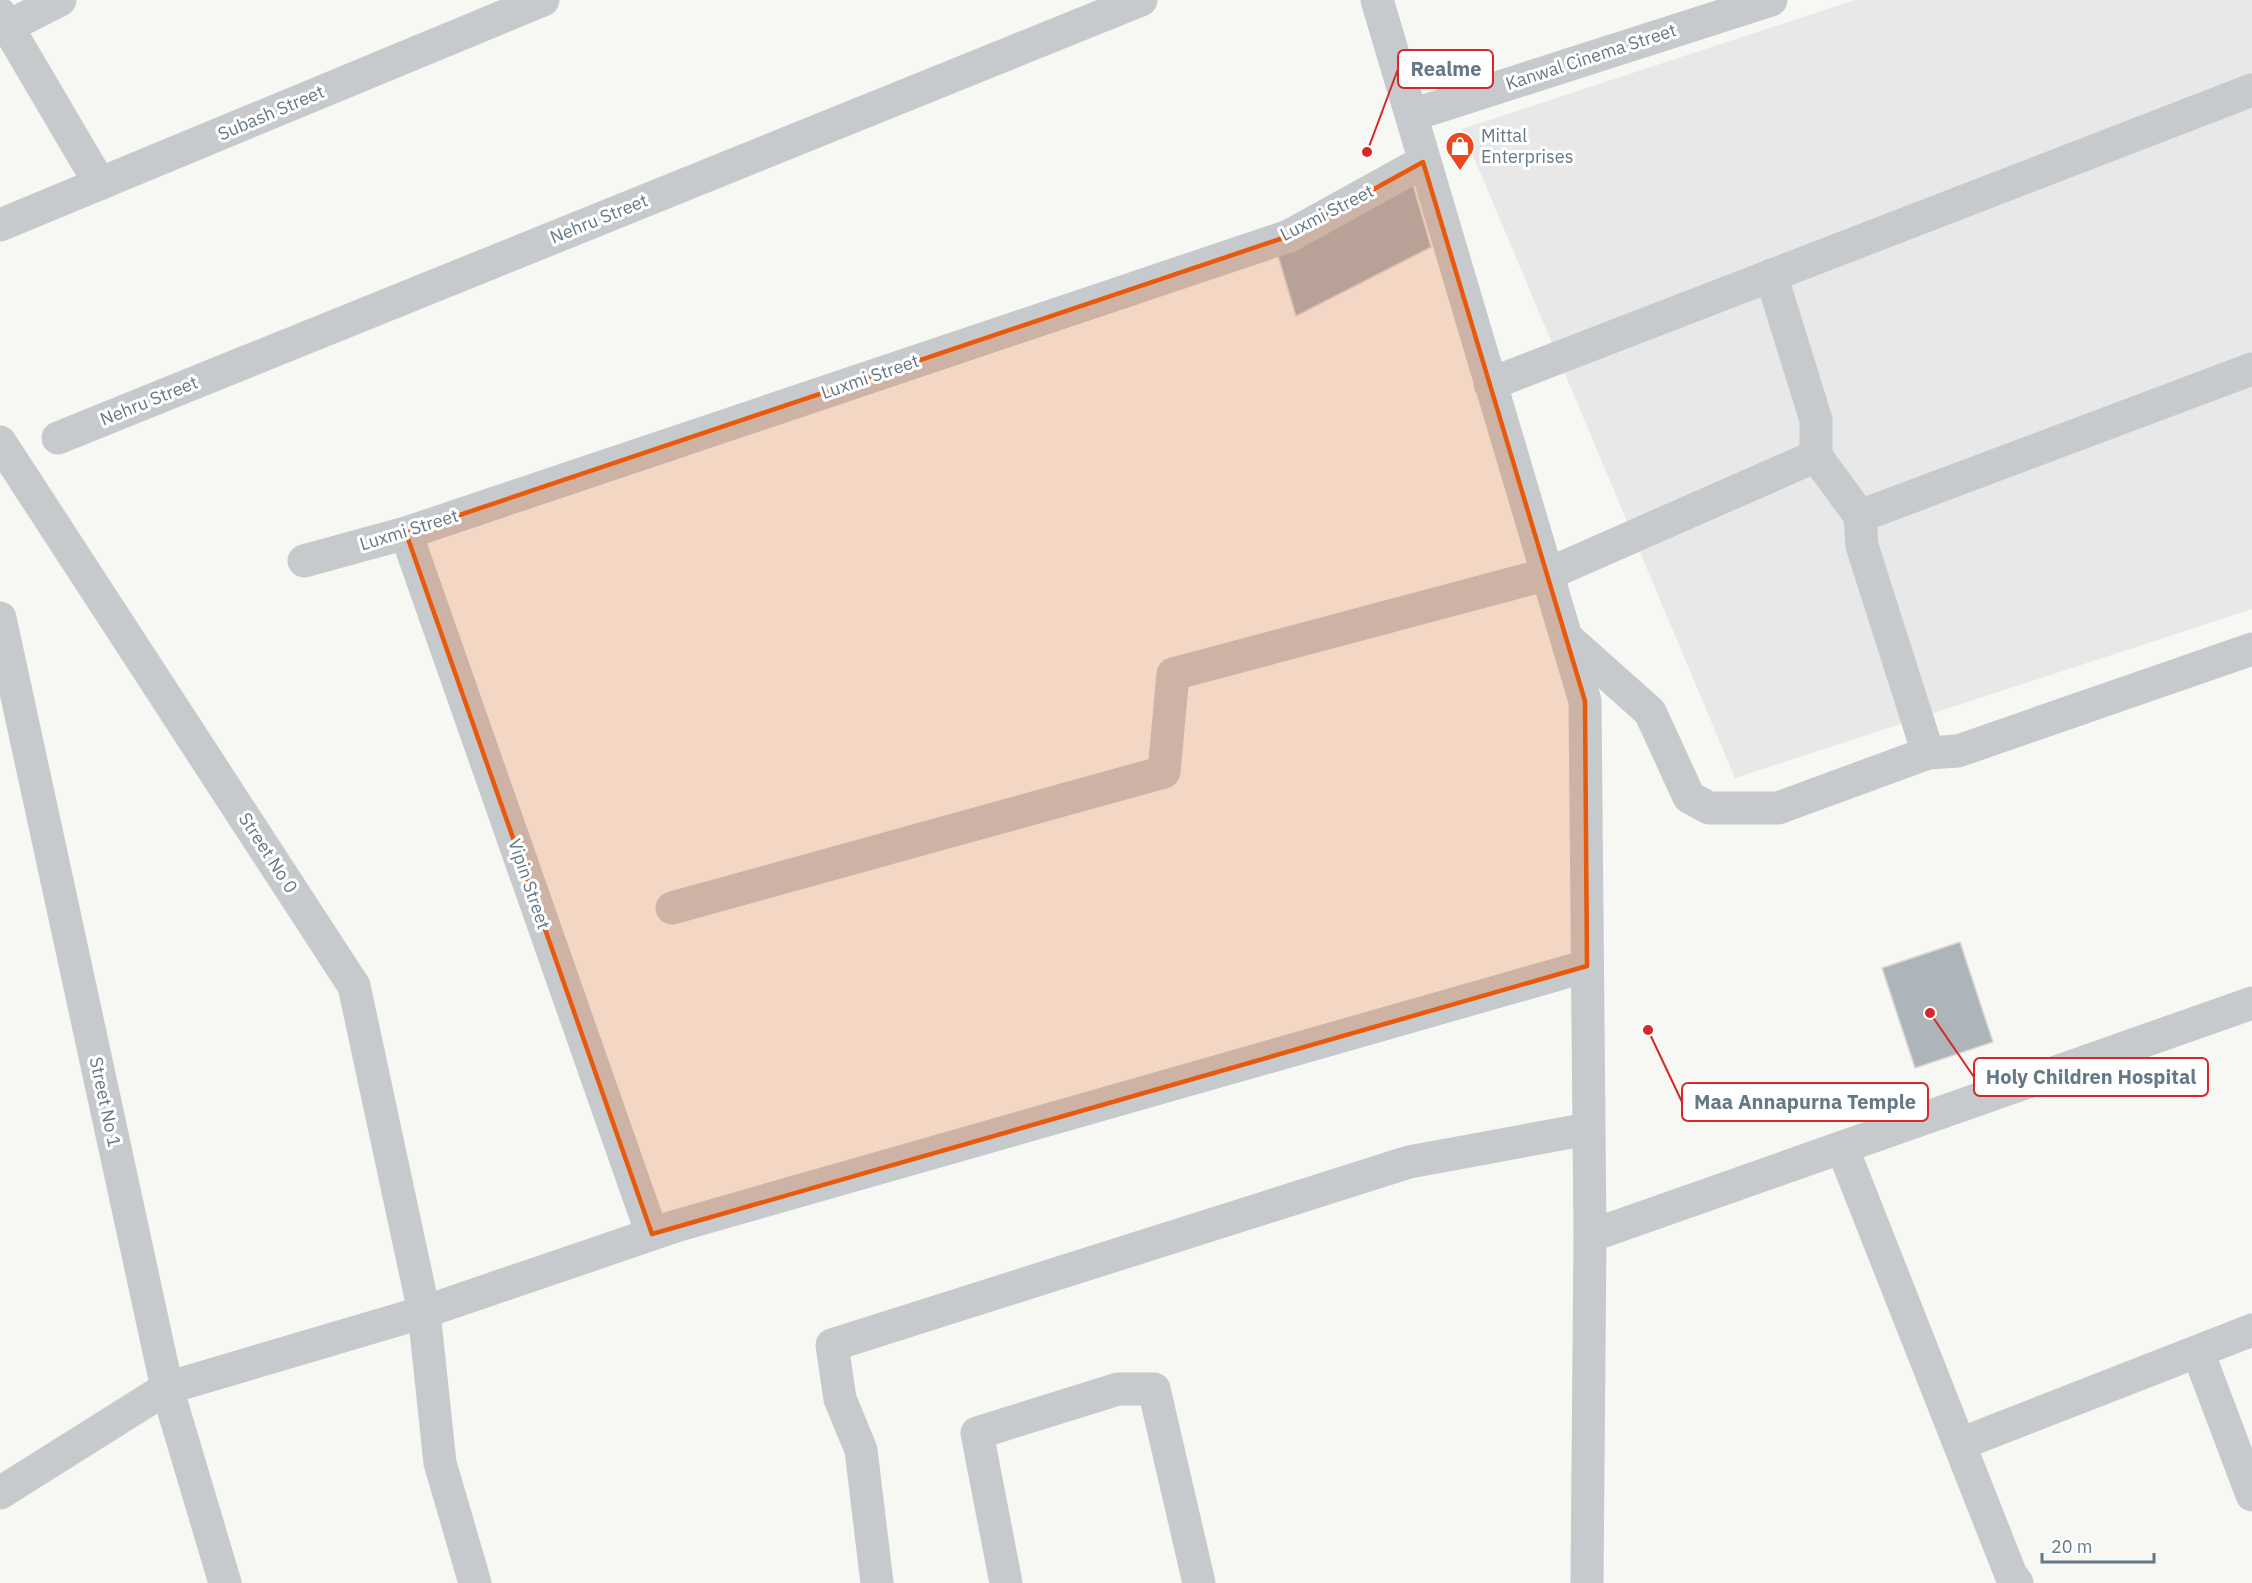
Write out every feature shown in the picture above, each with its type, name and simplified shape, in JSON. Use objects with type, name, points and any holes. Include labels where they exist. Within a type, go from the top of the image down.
[{"type":"street","points":[[60,0],[4,20],[100,184]]},
{"type":"street","name":"Subash Street","points":[[0,225],[543,0]]},
{"type":"street","name":"Nehru Street","points":[[58,438],[1141,0]]},
{"type":"street","points":[[1377,0],[1412,115],[1423,162],[1585,701],[1590,1236],[1587,1583]]},
{"type":"street","name":"Kanwal Cinema Street","points":[[1412,115],[1771,0]]},
{"type":"street","points":[[1490,384],[2252,90]]},
{"type":"street","name":"Luxmi Street","points":[[304,561],[406,533],[1289,236],[1423,162]]},
{"type":"street","points":[[1771,275],[1816,420],[1816,456],[1860,516],[1862,546],[1928,753]]},
{"type":"street","points":[[1860,516],[2252,369]]},
{"type":"street","name":"Street No 0","points":[[0,442],[354,986],[424,1312],[440,1463],[475,1583]]},
{"type":"street","points":[[672,908],[1164,772],[1173,674],[1548,574],[1816,456]]},
{"type":"street","name":"Vipin Street","points":[[406,533],[651,1234]]},
{"type":"street","name":"Street No 1","points":[[0,618],[11,725],[168,1388],[225,1583]]},
{"type":"street","points":[[1567,638],[1650,712],[1689,797],[1709,808],[1778,808],[1928,753],[1958,752],[2252,649]]},
{"type":"street","points":[[0,1492],[168,1388],[424,1312],[651,1234],[1587,966]]},
{"type":"street","points":[[1590,1236],[2252,1003]]},
{"type":"street","points":[[877,1583],[861,1450],[840,1399],[832,1345],[1409,1162],[1588,1129]]},
{"type":"street","points":[[1842,1147],[2011,1575],[2017,1583]]},
{"type":"street","points":[[1960,1444],[2252,1330]]},
{"type":"street","points":[[2198,1352],[2252,1495]]},
{"type":"street","points":[[1006,1583],[977,1433],[1118,1389],[1154,1389],[1199,1583]]},
{"type":"highlighted area","points":[[1423,162],[1585,701],[1587,966],[652,1234],[406,533],[1289,236]]},
{"type":"shaded area","points":[[1855,0],[2252,0],[2252,609],[1735,778],[1462,129]]},
{"type":"building","points":[[1411,178],[1431,247],[1296,316],[1277,252]]},
{"type":"building","points":[[1960,942],[1993,1042],[1915,1068],[1882,968]]},
{"type":"place","name":"Realme","points":[[1367,152]]},
{"type":"place","name":"Mittal Enterprises","points":[[1460,172]]},
{"type":"place","name":"Holy Children Hospital","points":[[1930,1013]]},
{"type":"place","name":"Maa Annapurna Temple","points":[[1648,1030]]}]
